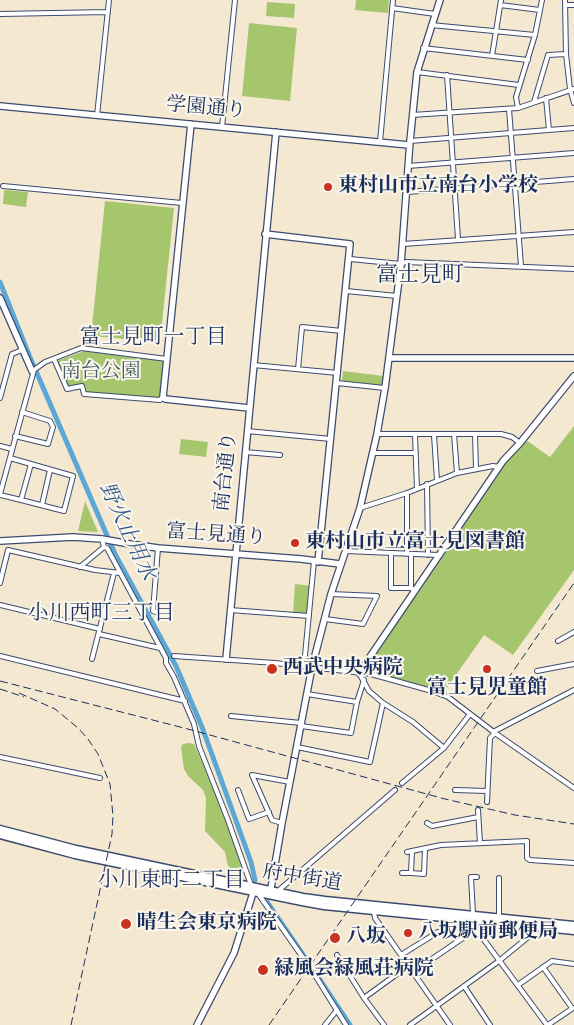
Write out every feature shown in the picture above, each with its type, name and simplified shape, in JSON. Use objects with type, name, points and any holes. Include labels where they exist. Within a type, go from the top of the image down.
[{"type":"main road","name":"府中街道","points":[[0,829],[255,891]]},
{"type":"main road","name":"府中街道","points":[[0,835],[75,854],[255,891],[374,908],[574,931]]},
{"type":"main road","name":"府中街道","points":[[474,918],[499,918],[574,925]]},
{"type":"street","points":[[97,116],[109,0]]},
{"type":"street","points":[[222,127],[235,0]]},
{"type":"street","points":[[380,142],[393,0]]},
{"type":"street","points":[[273,894],[282,823],[312,667],[340,564],[360,508],[377,434],[401,264],[417,72],[423,48],[440,0]]},
{"type":"street","points":[[492,56],[501,0]]},
{"type":"street","points":[[518,108],[516,97],[535,35],[542,0]]},
{"type":"street","points":[[574,4],[565,3],[566,56],[574,103]]},
{"type":"street","points":[[500,5],[540,10]]},
{"type":"street","points":[[392,8],[435,14]]},
{"type":"street","points":[[0,14],[108,12]]},
{"type":"street","points":[[431,25],[535,35]]},
{"type":"street","points":[[423,48],[528,60]]},
{"type":"street","points":[[534,102],[548,55],[574,57]]},
{"type":"street","points":[[417,72],[519,85]]},
{"type":"street","points":[[446,76],[458,240]]},
{"type":"street","points":[[412,115],[518,108],[572,89]]},
{"type":"street","points":[[546,98],[549,130]]},
{"type":"street","name":"学園通り","points":[[0,106],[380,142],[410,143]]},
{"type":"street","points":[[509,108],[521,266]]},
{"type":"street","points":[[163,397],[190,124]]},
{"type":"street","points":[[410,143],[574,128]]},
{"type":"street","name":"南台通り","points":[[226,659],[276,132]]},
{"type":"street","points":[[408,166],[574,153]]},
{"type":"street","points":[[407,192],[574,179]]},
{"type":"street","points":[[3,186],[182,203]]},
{"type":"street","points":[[403,244],[574,232]]},
{"type":"street","points":[[265,234],[350,244],[331,439],[304,666]]},
{"type":"street","points":[[350,259],[401,264],[406,262],[574,269]]},
{"type":"street","points":[[346,291],[397,296]]},
{"type":"street","points":[[0,298],[22,350],[34,369]]},
{"type":"street","points":[[298,369],[302,327],[342,331]]},
{"type":"street","points":[[10,458],[73,476],[64,511],[0,494],[34,369],[81,348],[167,359]]},
{"type":"street","points":[[0,398],[12,354],[22,350]]},
{"type":"street","points":[[389,358],[574,358]]},
{"type":"street","points":[[54,359],[67,389],[82,386],[84,394],[160,400],[163,397]]},
{"type":"street","points":[[253,365],[338,373]]},
{"type":"street","points":[[358,672],[412,589],[499,467],[574,376]]},
{"type":"street","points":[[337,383],[385,388]]},
{"type":"street","points":[[163,397],[166,399],[249,408]]},
{"type":"street","points":[[15,436],[48,444],[53,427],[50,421],[22,412]]},
{"type":"street","points":[[247,431],[331,439]]},
{"type":"street","points":[[377,434],[501,434],[512,437],[520,443]]},
{"type":"street","points":[[454,434],[457,473]]},
{"type":"street","points":[[475,434],[476,469]]},
{"type":"street","points":[[415,435],[417,489]]},
{"type":"street","points":[[434,435],[437,480]]},
{"type":"street","points":[[0,446],[12,449]]},
{"type":"street","points":[[245,452],[280,455]]},
{"type":"street","points":[[373,453],[416,453]]},
{"type":"street","points":[[21,500],[31,464]]},
{"type":"street","points":[[360,508],[407,494],[457,473],[493,466],[499,467]]},
{"type":"street","points":[[42,505],[50,470]]},
{"type":"street","points":[[427,484],[428,554]]},
{"type":"street","points":[[407,494],[412,589]]},
{"type":"street","name":"富士見通り","points":[[0,541],[72,537],[103,539],[158,548],[340,564]]},
{"type":"street","points":[[103,539],[104,547],[107,548],[160,648],[194,724],[199,746],[245,866],[248,881],[346,1025]]},
{"type":"street","points":[[80,567],[104,547]]},
{"type":"street","points":[[156,612],[153,611],[158,548]]},
{"type":"street","points":[[0,583],[8,550],[80,567],[120,574]]},
{"type":"street","points":[[345,551],[438,555]]},
{"type":"street","points":[[391,553],[391,588],[412,589]]},
{"type":"street","points":[[92,659],[114,573]]},
{"type":"street","points":[[324,619],[363,624],[376,596],[331,594]]},
{"type":"street","points":[[0,605],[100,629]]},
{"type":"street","points":[[230,610],[309,616]]},
{"type":"street","points":[[558,642],[574,632]]},
{"type":"street","points":[[99,634],[160,648]]},
{"type":"street","points":[[0,656],[184,702]]},
{"type":"street","points":[[174,656],[226,659],[358,672],[432,691],[448,697],[492,731],[574,788]]},
{"type":"street","points":[[538,671],[574,664]]},
{"type":"street","points":[[358,672],[369,691],[444,748]]},
{"type":"street","points":[[231,716],[301,724],[351,733],[357,702],[364,680]]},
{"type":"street","points":[[487,802],[490,738],[492,731],[574,690]]},
{"type":"street","points":[[307,694],[357,702]]},
{"type":"street","points":[[297,747],[370,762],[383,703]]},
{"type":"street","points":[[402,783],[444,748],[470,714]]},
{"type":"street","points":[[0,757],[100,778]]},
{"type":"street","points":[[282,823],[272,820],[252,775],[290,782]]},
{"type":"street","points":[[238,790],[249,819],[269,812]]},
{"type":"street","points":[[273,894],[395,790]]},
{"type":"street","points":[[455,790],[487,791]]},
{"type":"street","points":[[478,810],[480,843]]},
{"type":"street","points":[[427,823],[432,826],[478,817]]},
{"type":"street","points":[[411,873],[410,852],[441,845],[527,841],[527,858],[530,860],[574,863]]},
{"type":"street","points":[[402,873],[424,874],[426,848]]},
{"type":"street","points":[[477,877],[471,877],[476,929],[548,1025],[573,1007],[543,968]]},
{"type":"street","points":[[499,878],[499,918]]},
{"type":"street","points":[[197,1025],[234,952],[255,891]]},
{"type":"street","points":[[374,908],[376,918],[450,1025]]},
{"type":"street","points":[[410,1025],[499,961],[532,934],[533,926]]},
{"type":"street","points":[[413,972],[476,929]]},
{"type":"street","points":[[401,955],[438,932]]},
{"type":"street","points":[[337,955],[364,998],[384,1025]]},
{"type":"street","points":[[518,985],[552,961],[574,964]]},
{"type":"street","points":[[364,998],[408,966]]},
{"type":"street","points":[[464,986],[490,1025]]},
{"type":"street","points":[[325,1025],[337,1010]]},
{"type":"green space","points":[[356,0],[389,0],[388,13],[355,10]]},
{"type":"green space","points":[[267,2],[295,4],[294,18],[266,16]]},
{"type":"green space","points":[[249,23],[297,28],[290,101],[242,96]]},
{"type":"green space","points":[[4,190],[28,192],[26,207],[3,204]]},
{"type":"green space","points":[[105,201],[174,208],[160,342],[91,336]]},
{"type":"green space","name":"南台公園","points":[[84,351],[163,361],[159,398],[86,393],[83,384],[68,387],[57,361]]},
{"type":"green space","points":[[343,371],[383,376],[382,385],[342,381]]},
{"type":"green space","points":[[574,426],[574,570],[513,655],[484,635],[444,692],[368,671],[366,666],[507,459],[526,440],[550,457]]},
{"type":"green space","points":[[181,439],[208,442],[206,457],[179,454]]},
{"type":"green space","points":[[85,501],[98,532],[78,531]]},
{"type":"green space","points":[[295,584],[311,586],[309,616],[293,615]]},
{"type":"green space","points":[[183,744],[194,744],[217,796],[244,870],[228,866],[225,852],[205,831],[206,798],[203,790],[188,776],[184,769],[181,747]]},
{"type":"waterway","name":"野火止用水","points":[[0,282],[29,355],[115,554],[176,666],[202,727],[251,862],[255,880]]},
{"type":"waterway","name":"野火止用水","points":[[267,902],[308,962]]},
{"type":"waterway","name":"野火止用水","points":[[314,971],[350,1025]]},
{"type":"railway","points":[[269,1025],[574,583]]},
{"type":"railway","points":[[0,681],[184,728],[445,799],[515,815],[574,824]]},
{"type":"railway","points":[[0,689],[24,697]]},
{"type":"railway","points":[[19,693],[55,709],[78,728],[98,754],[110,784],[113,816],[112,834],[71,1025]]},
{"type":"place","name":"東村山市立南台小学校","points":[[328,187]]},
{"type":"place","name":"東村山市立富士見図書館","points":[[295,543]]},
{"type":"place","name":"西武中央病院","points":[[272,669]]},
{"type":"place","name":"富士見児童館","points":[[487,669]]},
{"type":"place","name":"晴生会東京病院","points":[[126,924]]},
{"type":"place","name":"八坂駅前郵便局","points":[[408,933]]},
{"type":"place","name":"八坂","points":[[335,938]]},
{"type":"place","name":"緑風会緑風荘病院","points":[[263,970]]},
{"type":"district","name":"富士見町","points":[[420,276]]},
{"type":"district","name":"富士見町一丁目","points":[[153,339]]},
{"type":"district","name":"小川西町三丁目","points":[[101,615]]},
{"type":"district","name":"小川東町二丁目","points":[[171,882]]}]
